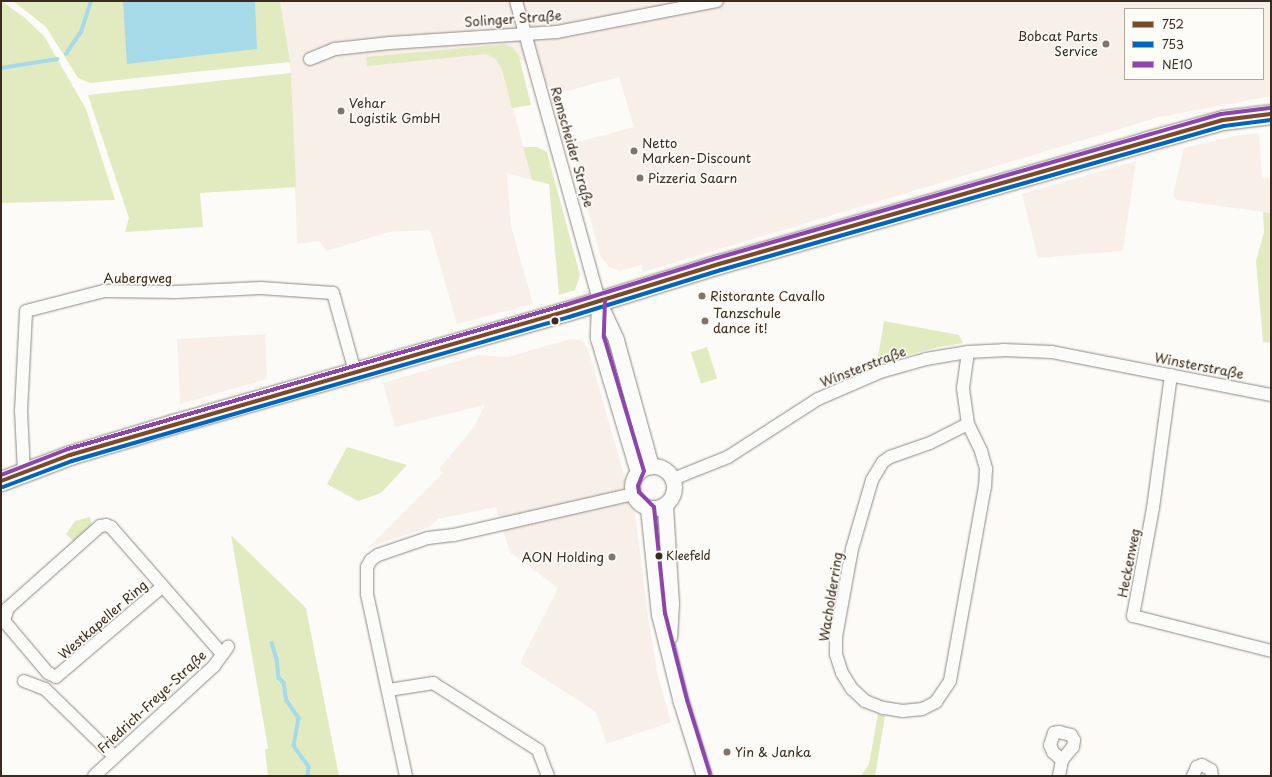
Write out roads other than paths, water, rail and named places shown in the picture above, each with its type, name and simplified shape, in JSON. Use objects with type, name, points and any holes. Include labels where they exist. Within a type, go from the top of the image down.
[{"type":"main road","points":[[1,481],[70,455],[599,301],[719,264],[1223,120],[1271,114]]},
{"type":"street","name":"Remscheider Straße","points":[[516,1],[599,301]]},
{"type":"street","name":"Solinger Straße","points":[[310,59],[335,49],[390,42],[508,33],[526,34],[557,32],[661,14],[717,1]]},
{"type":"street","name":"Aubergweg","points":[[24,472],[21,411],[26,311],[104,291],[176,292],[261,288],[333,293],[355,372]]},
{"type":"street","points":[[599,301],[598,338],[644,469]]},
{"type":"street","name":"Winsterstraße","points":[[673,479],[728,457],[825,396],[886,370],[926,359],[968,352],[1004,350],[1052,352],[1271,395]]},
{"type":"street","name":"Wacholderring","points":[[968,352],[963,388],[968,424],[981,451],[986,469],[985,486],[950,681],[936,702],[922,709],[903,711],[883,708],[865,701],[852,689],[842,673],[836,654],[836,636],[852,549],[872,480],[883,462],[890,457],[930,443],[968,424]]},
{"type":"street","name":"Heckenweg","points":[[1171,375],[1153,508],[1133,616],[1271,651]]},
{"type":"street","points":[[644,469],[664,468],[673,479],[674,493],[665,506],[671,603],[668,649]]},
{"type":"street","points":[[644,469],[632,485],[633,494],[640,504],[648,508],[665,506]]},
{"type":"street","points":[[406,776],[389,690],[381,669],[367,594],[367,567],[371,560],[378,555],[428,538],[454,535],[633,494]]},
{"type":"street","points":[[648,508],[659,614],[683,710],[704,776]]},
{"type":"street","name":"Westkapeller Ring","points":[[162,587],[56,677],[48,673],[4,621],[8,608],[100,526],[111,527],[162,587],[225,651]]},
{"type":"street","name":"Friedrich-Freye-Straße","points":[[94,776],[114,756],[214,666],[225,651]]},
{"type":"street","points":[[24,681],[45,690],[114,756]]},
{"type":"street","points":[[389,690],[433,683],[538,750],[548,776]]},
{"type":"street","points":[[1059,776],[1062,760]]},
{"type":"street","points":[[1193,776],[1194,771],[1202,765],[1207,766],[1215,775]]},
{"type":"water","points":[[123,1],[255,1],[257,49],[127,64]]},
{"type":"waterway","points":[[66,54],[81,32],[91,1]]},
{"type":"waterway","points":[[1,68],[57,59]]},
{"type":"waterway","points":[[272,643],[277,659],[279,678],[284,683],[287,701],[299,718],[294,746],[309,767],[308,776]]},
{"type":"place","name":"Bobcat Parts Service","points":[[1106,44]]},
{"type":"place","name":"Vehar Logistik GmbH","points":[[341,111]]},
{"type":"place","name":"Netto Marken-Discount","points":[[634,151]]},
{"type":"place","name":"Pizzeria Saarn","points":[[640,178]]},
{"type":"place","name":"Ristorante Cavallo","points":[[702,296]]},
{"type":"place","name":"Tanzschule dance it!","points":[[705,321]]},
{"type":"place","name":"Kleefeld","points":[[659,556]]},
{"type":"place","name":"AON Holding","points":[[612,557]]},
{"type":"place","name":"Yin & Janka","points":[[727,752]]}]
